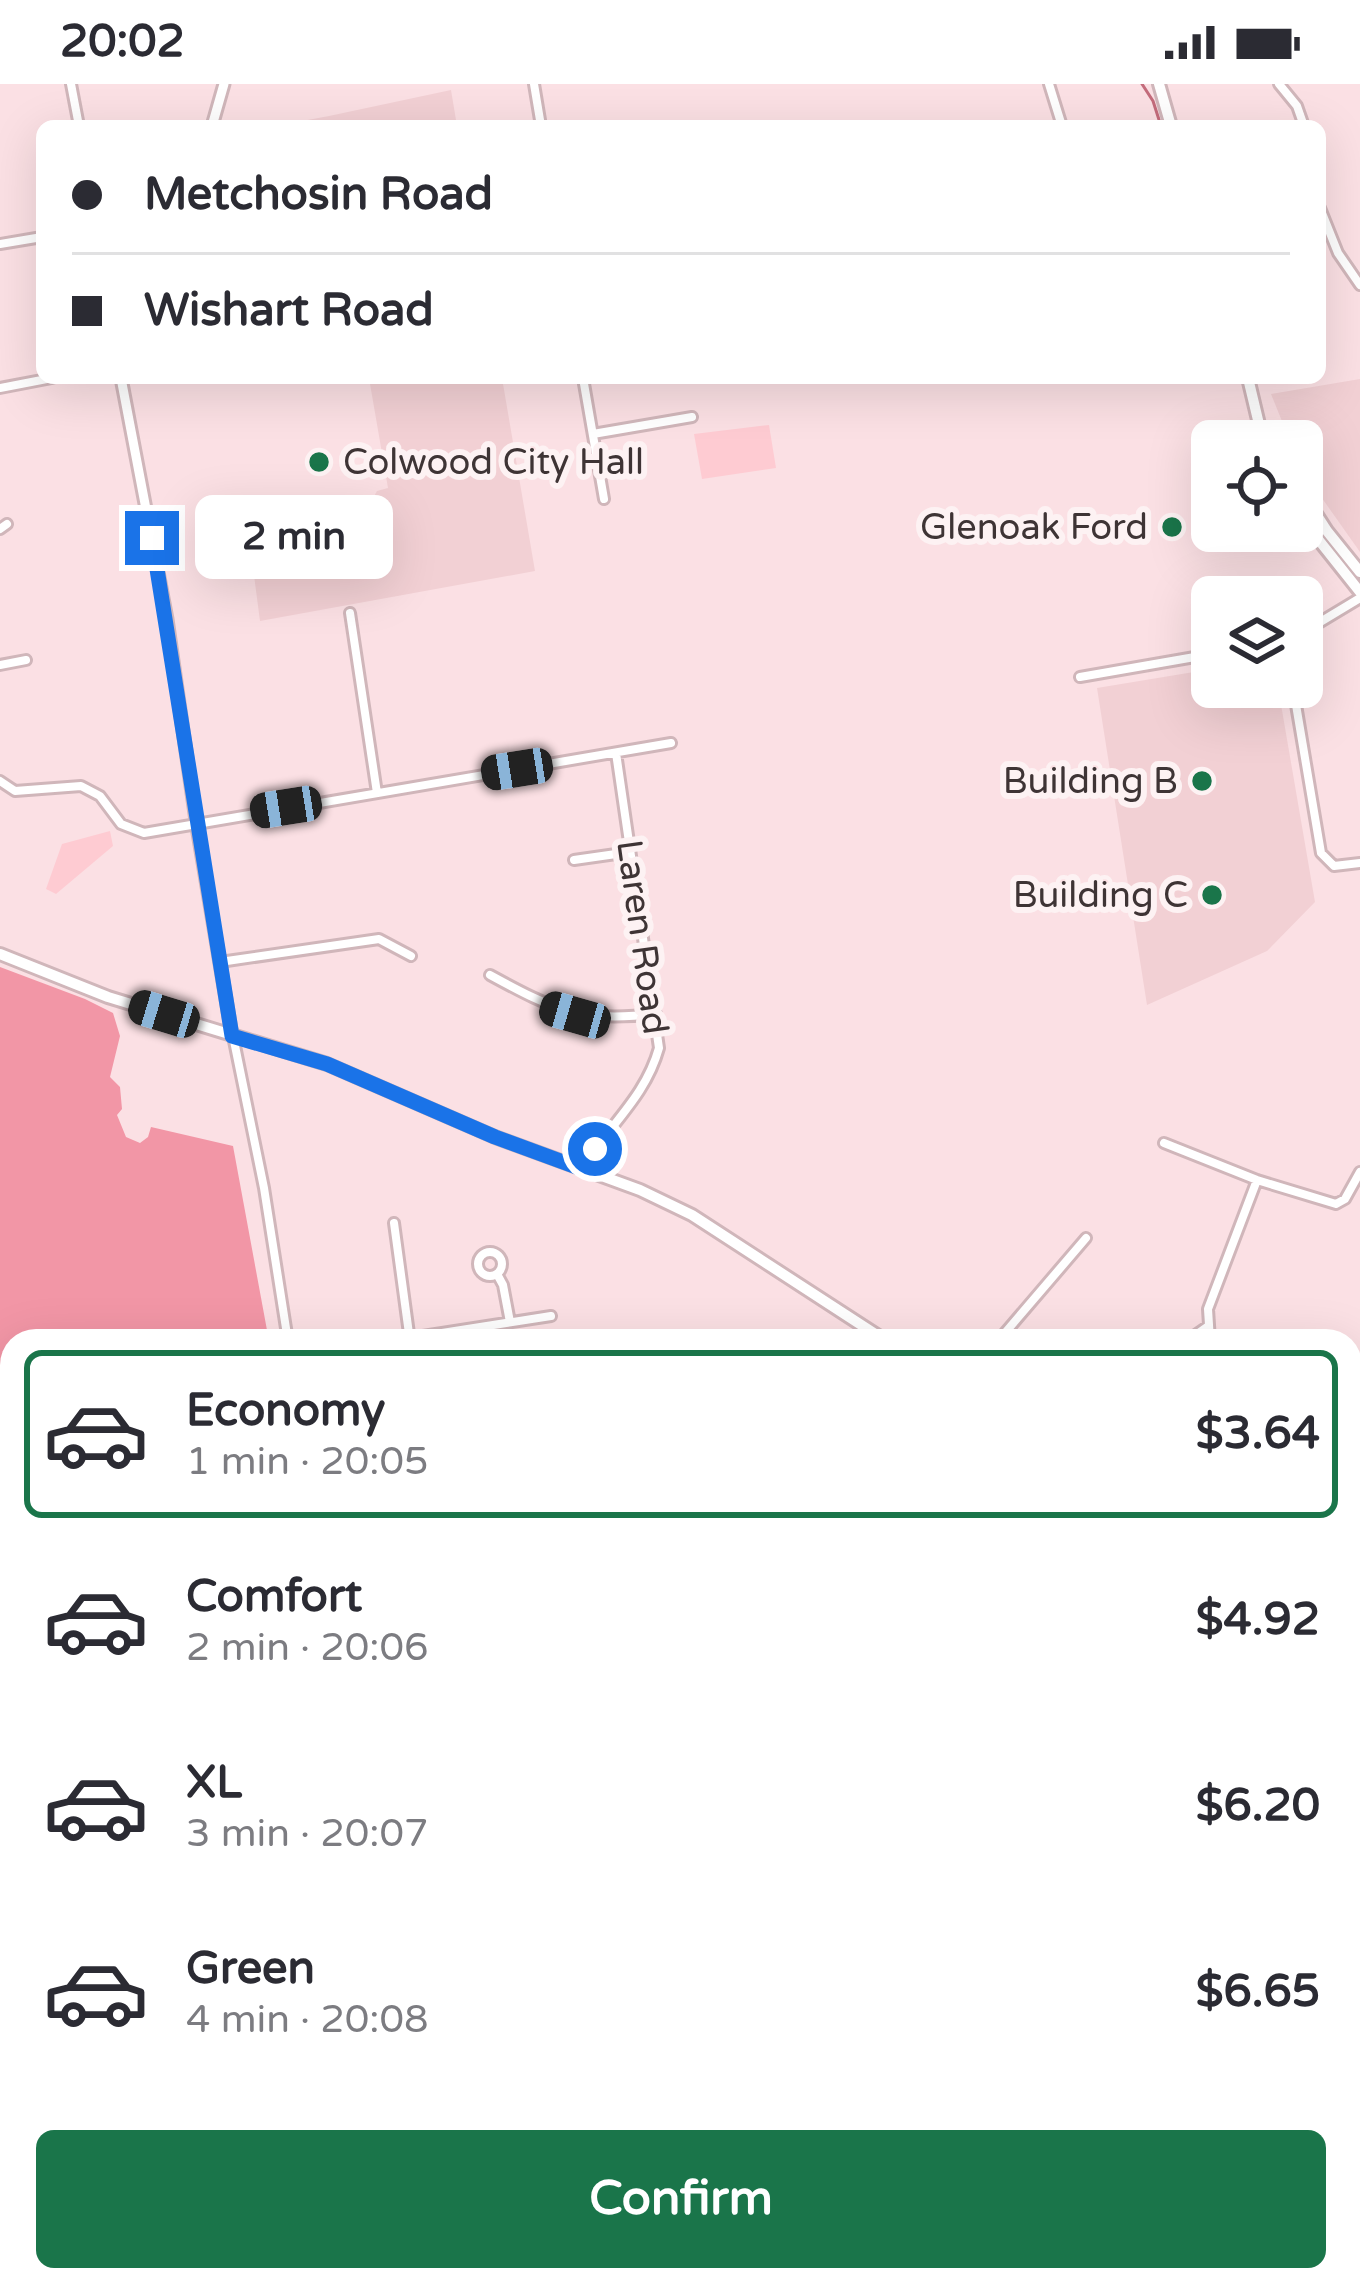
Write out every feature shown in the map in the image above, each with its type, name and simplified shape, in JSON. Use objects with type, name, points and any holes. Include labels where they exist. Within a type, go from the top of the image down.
[{"type":"main road","points":[[1159,84],[1169,120]]},
{"type":"main road","points":[[1250,384],[1261,418]]},
{"type":"main road","points":[[1323,521],[1360,572]]},
{"type":"main road","points":[[1323,547],[1360,595]]},
{"type":"main road","points":[[0,954],[108,997],[327,1064],[692,1215],[868,1329]]},
{"type":"street","points":[[71,84],[78,120]]},
{"type":"street","points":[[214,120],[224,84]]},
{"type":"street","points":[[534,84],[540,120]]},
{"type":"street","points":[[1049,84],[1059,120]]},
{"type":"street","points":[[1279,84],[1302,120]]},
{"type":"street","points":[[1326,223],[1338,253],[1360,285]]},
{"type":"street","points":[[0,244],[36,238]]},
{"type":"street","points":[[0,388],[36,381]]},
{"type":"street","points":[[122,384],[185,725],[232,1036],[287,1329]]},
{"type":"street","points":[[585,384],[604,499]]},
{"type":"street","points":[[593,434],[692,417]]},
{"type":"street","points":[[1323,619],[1360,595]]},
{"type":"street","points":[[350,613],[377,793]]},
{"type":"street","points":[[1080,676],[1191,658]]},
{"type":"street","points":[[0,665],[26,660]]},
{"type":"street","points":[[1297,708],[1322,853],[1334,866],[1360,863]]},
{"type":"street","points":[[0,781],[15,791],[81,785],[100,796],[122,824],[144,833],[671,743]]},
{"type":"street","name":"Laren Road","points":[[582,1169],[638,1099],[658,1048],[616,752]]},
{"type":"street","points":[[574,860],[630,852]]},
{"type":"street","points":[[220,962],[379,938],[411,956]]},
{"type":"street","points":[[490,975],[548,1007],[575,1015],[610,1019],[656,1014]]},
{"type":"street","points":[[1164,1142],[1257,1180],[1336,1204],[1345,1199],[1360,1172]]},
{"type":"street","points":[[1204,1329],[1257,1180]]},
{"type":"street","points":[[394,1223],[409,1329]]},
{"type":"street","points":[[1008,1329],[1086,1238]]},
{"type":"street","points":[[496,1274],[503,1285],[510,1322]]},
{"type":"street","points":[[469,1329],[551,1316]]},
{"type":"shaded area","points":[[451,90],[456,120],[307,120]]},
{"type":"shaded area","points":[[1360,379],[1360,552],[1323,500],[1323,420],[1282,420],[1271,394]]},
{"type":"shaded area","points":[[370,384],[503,384],[535,571],[260,621],[250,545],[265,522],[309,553],[326,531],[331,535],[362,518],[377,491],[388,488]]},
{"type":"shaded area","points":[[769,425],[776,468],[702,479],[694,434]]},
{"type":"shaded area","points":[[1191,672],[1191,708],[1282,708],[1315,902],[1267,951],[1147,1005],[1097,688]]},
{"type":"shaded area","points":[[110,831],[113,846],[56,894],[46,889],[62,844]]},
{"type":"shaded area","points":[[0,967],[113,1013],[120,1036],[110,1077],[120,1087],[122,1109],[117,1115],[126,1137],[140,1143],[151,1127],[233,1146],[267,1329],[0,1329]]},
{"type":"waterway","points":[[1142,84],[1159,120]]},
{"type":"place","name":"Colwood City Hall","points":[[319,462]]},
{"type":"place","name":"Glenoak Ford","points":[[1172,527]]},
{"type":"place","name":"Building B","points":[[1202,781]]},
{"type":"place","name":"Building C","points":[[1212,895]]},
{"type":"route","points":[[152,538],[232,1036],[327,1064],[582,1169],[595,1149]]}]
